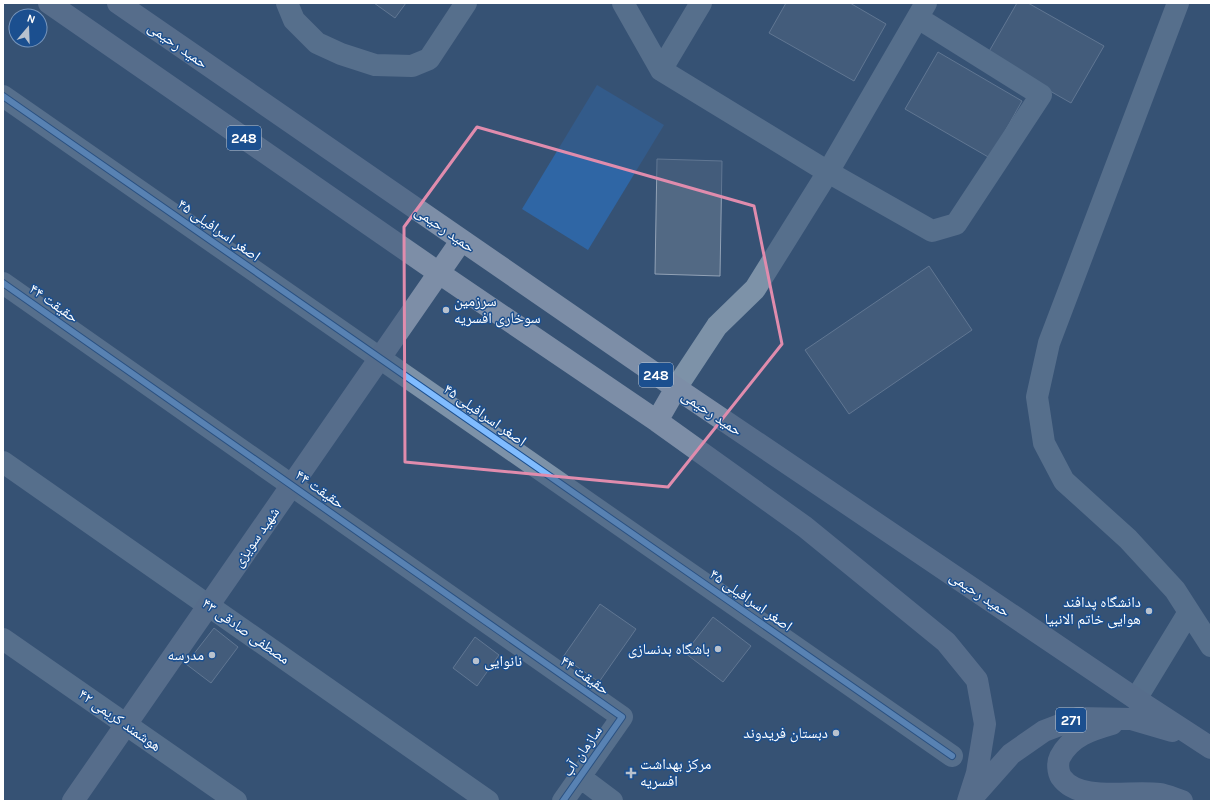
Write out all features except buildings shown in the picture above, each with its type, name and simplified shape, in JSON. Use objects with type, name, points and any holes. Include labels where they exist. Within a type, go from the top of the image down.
[{"type":"main road","name":"248","points":[[49,3],[439,273],[657,421],[805,527],[946,642],[977,680],[985,724],[977,773],[969,801]]},
{"type":"main road","name":"حمید رحیمی","points":[[118,3],[676,388],[1133,709]]},
{"type":"main road","name":"شهید سویزی","points":[[73,801],[461,241]]},
{"type":"main road","points":[[657,421],[676,388]]},
{"type":"main road","points":[[1133,709],[1087,731],[1071,743],[1058,761],[1059,774],[1067,785],[1079,791],[1091,794],[1160,794],[1182,801]]},
{"type":"main road","name":"271","points":[[969,801],[1011,754],[1044,731],[1078,718],[1133,709],[1205,744]]},
{"type":"street","points":[[286,3],[294,20],[317,43],[341,54],[375,65],[412,66],[429,59],[466,3]]},
{"type":"street","points":[[623,3],[661,70],[828,172],[932,231],[956,224],[1041,95],[922,11],[828,172],[755,289],[717,326],[676,388]]},
{"type":"street","points":[[661,70],[701,3]]},
{"type":"street","points":[[1178,3],[1049,343],[1037,397],[1044,443],[1064,481],[1128,539],[1175,590],[1211,646]]},
{"type":"street","name":"اصغر اسرافیلی ۴۵","points":[[3,96],[952,756]]},
{"type":"street","name":"حقیقت ۴۴","points":[[3,283],[622,717]]},
{"type":"street","name":"مصطفی صادقی ۴۳","points":[[3,462],[488,801]]},
{"type":"street","points":[[1133,709],[1189,612]]},
{"type":"street","name":"هوشمند کریمی ۴۲","points":[[3,639],[236,801]]},
{"type":"street","name":"سازمان آب","points":[[563,801],[622,717]]},
{"type":"street","points":[[580,778],[612,801]]},
{"type":"highlighted area","points":[[477,127],[754,206],[782,344],[668,487],[405,462],[404,227]]},
{"type":"shaded area","points":[[597,85],[664,125],[588,250],[522,209]]},
{"type":"cycle path","points":[[3,96],[952,756]]},
{"type":"cycle path","points":[[3,283],[622,717],[563,801]]},
{"type":"place","name":"سرزمین سوخاری افسریه","points":[[446,310]]},
{"type":"place","name":"دانشگاه پدافند هوایی خاتم الانبیا","points":[[1149,611]]},
{"type":"place","name":"باشگاه بدنسازی","points":[[718,649]]},
{"type":"place","name":"مدرسه","points":[[212,655]]},
{"type":"place","name":"نانوایی","points":[[476,661]]},
{"type":"place","name":"دبستان فریدوند","points":[[836,733]]},
{"type":"place","name":"مرکز بهداشت افسریه","points":[[631,773]]}]
